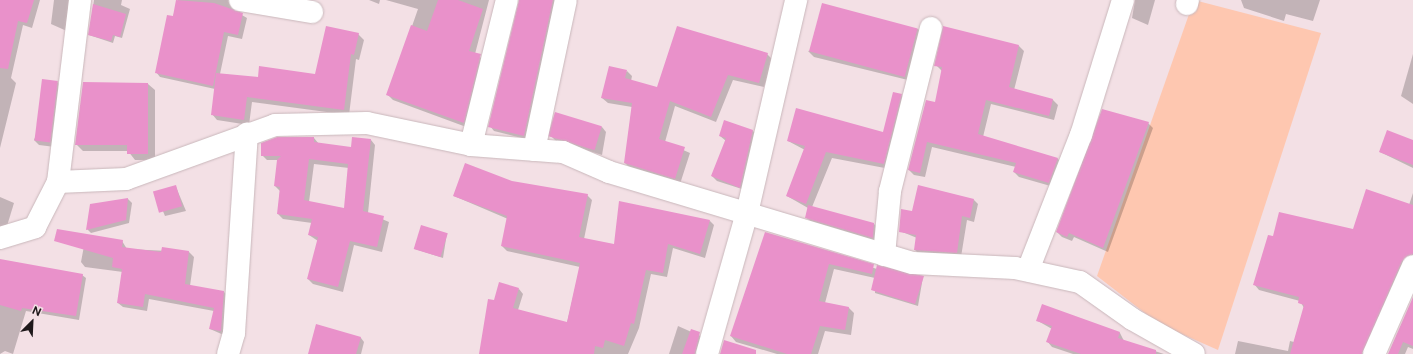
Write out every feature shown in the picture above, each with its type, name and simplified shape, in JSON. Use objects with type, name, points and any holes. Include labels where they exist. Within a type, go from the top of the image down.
[{"type":"street","points":[[0,238],[35,227],[58,182],[80,0]]},
{"type":"street","points":[[471,145],[507,0]]},
{"type":"street","points":[[534,150],[566,0]]},
{"type":"street","points":[[707,354],[747,213],[796,0]]},
{"type":"street","points":[[1028,270],[1081,135],[1124,0]]},
{"type":"street","points":[[254,1],[312,12]]},
{"type":"street","points":[[884,255],[890,191],[931,28]]},
{"type":"street","points":[[58,182],[126,180],[247,133],[275,124],[367,123],[471,145],[563,152],[609,172],[913,263],[1028,270],[1080,282],[1186,352]]},
{"type":"street","points":[[228,354],[234,332],[247,133]]},
{"type":"street","points":[[1374,354],[1413,266]]},
{"type":"shaded area","points":[[1194,0],[1321,33],[1218,350],[1159,324],[1097,276]]},
{"type":"building","points":[[0,0],[34,0],[27,23],[18,21],[8,69],[0,68]]},
{"type":"building","points":[[176,0],[214,3],[243,13],[238,35],[224,32],[213,86],[155,73],[167,15],[173,16]]},
{"type":"building","points":[[438,0],[458,0],[483,9],[469,51],[481,54],[464,123],[386,95],[411,25],[427,31]]},
{"type":"building","points":[[519,0],[553,0],[524,136],[488,127]]},
{"type":"building","points":[[822,3],[918,29],[905,77],[809,51]]},
{"type":"building","points":[[93,4],[126,14],[120,37],[113,35],[111,41],[88,35]]},
{"type":"building","points":[[326,26],[359,33],[354,55],[351,54],[344,110],[247,97],[244,120],[211,115],[216,73],[258,77],[259,66],[315,74]]},
{"type":"building","points":[[677,26],[768,53],[759,83],[728,75],[711,117],[670,101],[659,139],[685,147],[675,179],[624,163],[632,103],[601,98],[609,66],[627,70],[625,78],[657,87]]},
{"type":"building","points":[[943,26],[1019,45],[1009,87],[1053,99],[1049,116],[986,100],[978,134],[1058,158],[1049,183],[1013,172],[1016,163],[927,142],[920,173],[908,170],[926,100],[935,102],[942,67],[934,66]]},
{"type":"building","points":[[42,79],[58,81],[50,142],[34,141]]},
{"type":"building","points":[[83,82],[148,83],[148,154],[127,154],[127,145],[75,145]]},
{"type":"building","points":[[893,92],[902,94],[884,164],[826,152],[806,204],[786,196],[805,146],[787,141],[796,108],[883,132]]},
{"type":"building","points":[[1102,109],[1149,122],[1103,248],[1069,233],[1067,237],[1056,232]]},
{"type":"building","points":[[555,112],[602,126],[595,150],[548,136]]},
{"type":"building","points":[[724,120],[753,130],[740,188],[711,176],[726,138],[719,136]]},
{"type":"building","points":[[1387,130],[1413,140],[1413,165],[1379,152]]},
{"type":"building","points":[[277,137],[314,137],[314,142],[351,147],[352,137],[371,139],[363,211],[384,216],[377,247],[350,241],[338,287],[307,279],[318,237],[308,235],[312,219],[277,214],[280,187],[274,186],[277,160],[281,156],[261,156],[261,143]],"holes":[[[309,159],[348,164],[344,208],[304,200]]]},
{"type":"building","points":[[465,163],[512,181],[588,194],[579,237],[614,244],[619,201],[710,220],[700,254],[668,244],[663,273],[646,270],[634,324],[631,323],[624,346],[605,340],[603,348],[595,346],[594,354],[479,354],[488,299],[494,300],[499,282],[519,288],[513,308],[567,322],[580,263],[501,246],[507,216],[453,196]]},
{"type":"building","points":[[176,185],[182,206],[159,213],[153,192]]},
{"type":"building","points":[[918,185],[974,199],[970,218],[962,216],[957,253],[914,250],[916,235],[899,232],[901,209],[912,211]]},
{"type":"building","points":[[1366,189],[1413,205],[1413,254],[1402,261],[1362,354],[1290,354],[1304,305],[1298,303],[1299,297],[1253,285],[1268,235],[1273,236],[1279,212],[1353,229]]},
{"type":"building","points":[[128,198],[126,220],[86,230],[90,204]]},
{"type":"building","points":[[808,205],[874,223],[873,238],[805,218]]},
{"type":"building","points":[[421,225],[448,233],[440,257],[414,249]]},
{"type":"building","points":[[57,229],[123,240],[122,247],[161,252],[162,247],[189,251],[185,284],[224,291],[221,331],[209,329],[214,308],[145,294],[143,307],[117,303],[122,269],[112,267],[113,258],[54,241]]},
{"type":"building","points":[[765,232],[874,264],[872,274],[829,264],[819,301],[849,307],[845,330],[820,326],[811,354],[787,354],[730,336]]},
{"type":"building","points":[[0,259],[83,274],[76,316],[22,308],[21,311],[0,305]]},
{"type":"building","points":[[877,265],[924,276],[915,304],[871,290]]},
{"type":"building","points":[[1413,297],[1413,346],[1403,342],[1398,354],[1388,354]]},
{"type":"building","points":[[1042,304],[1120,332],[1118,338],[1156,350],[1156,354],[1081,354],[1046,342],[1052,326],[1036,321]]},
{"type":"building","points":[[316,324],[361,337],[356,354],[308,354]]},
{"type":"building","points":[[691,329],[700,332],[695,354],[682,354]]},
{"type":"building","points":[[724,340],[756,350],[756,354],[720,354]]}]
